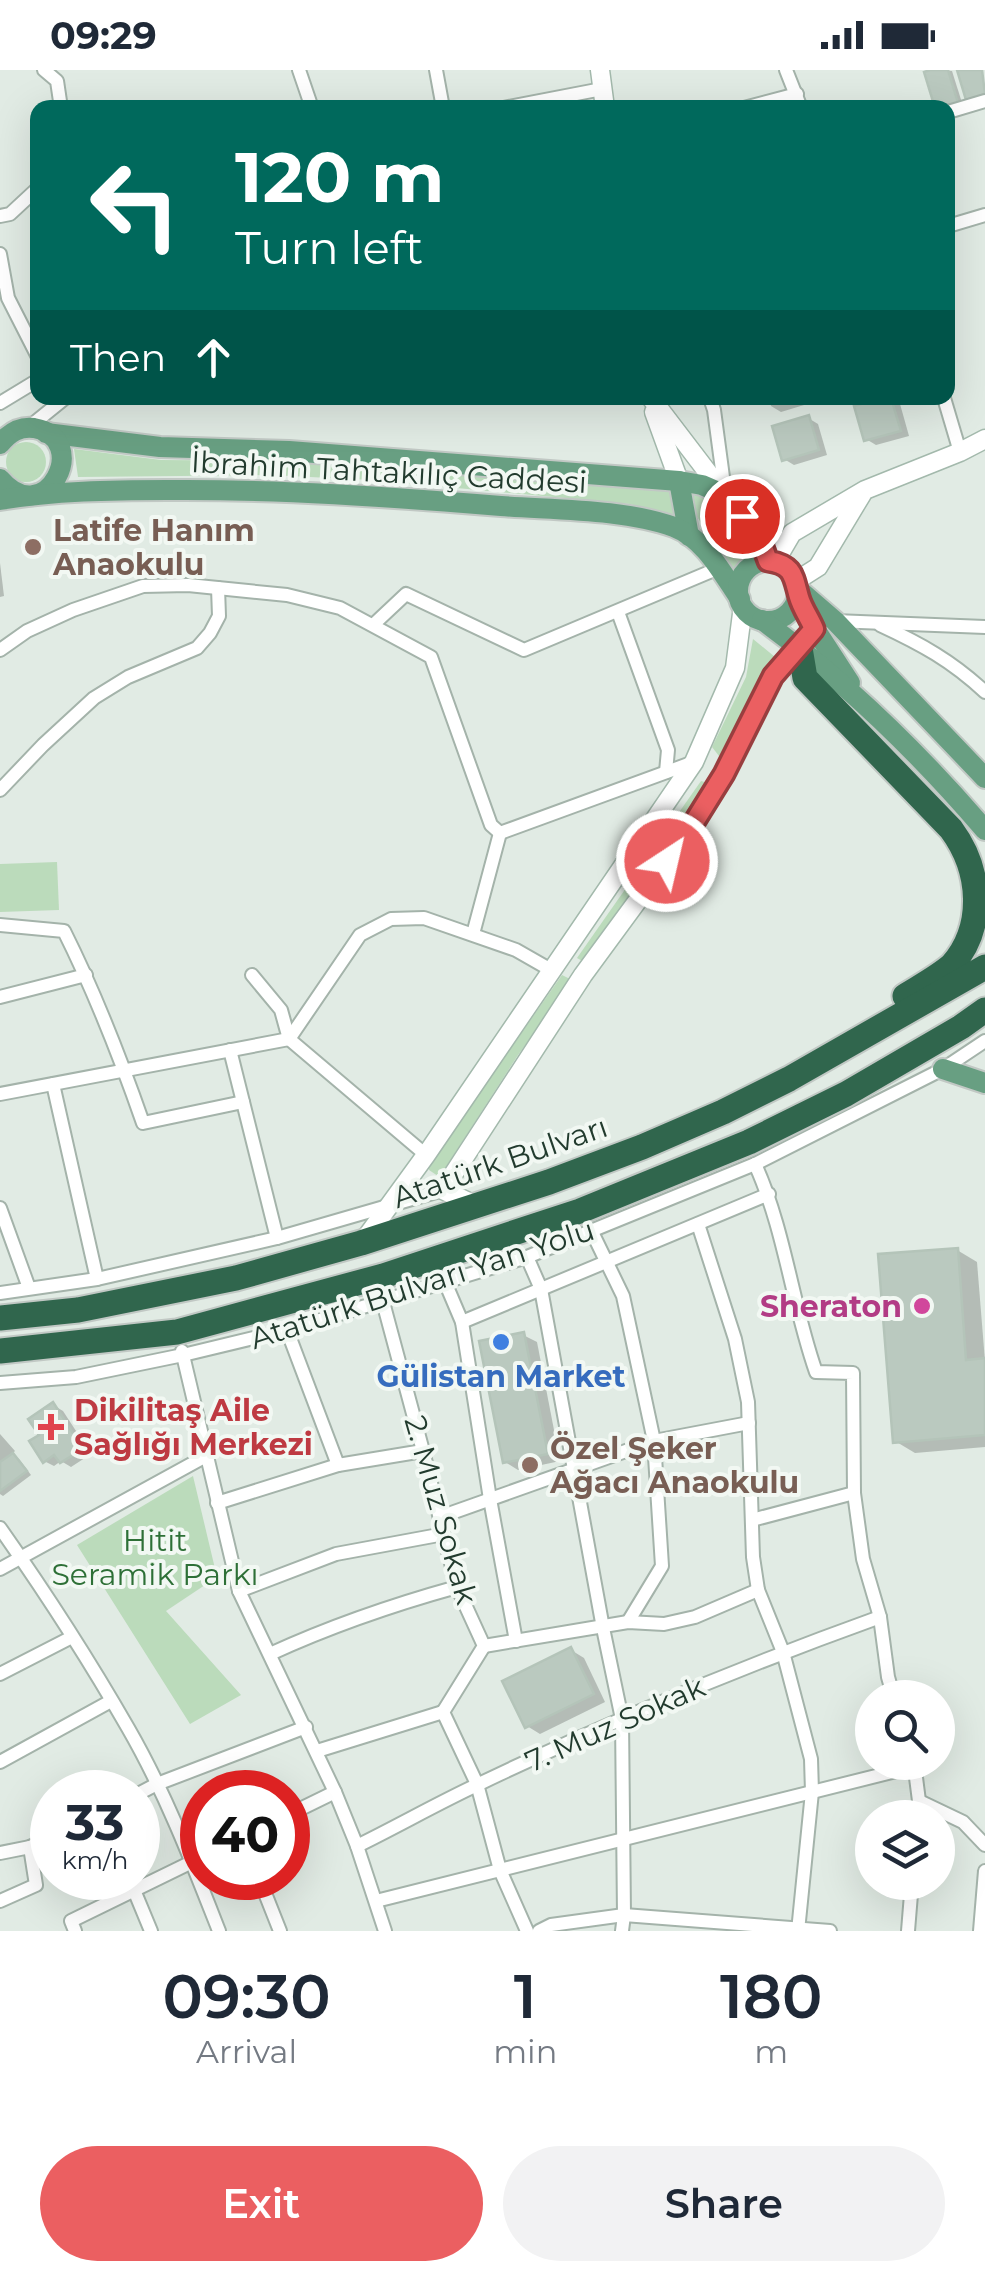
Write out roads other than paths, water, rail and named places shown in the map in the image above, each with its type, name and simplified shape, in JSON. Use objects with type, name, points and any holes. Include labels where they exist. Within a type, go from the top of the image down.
[{"type":"highway","points":[[807,638],[805,678],[951,829],[969,856],[979,886],[980,924],[967,949],[953,964],[876,1019],[858,1040]]},
{"type":"highway","name":"Atatürk Bulvarı","points":[[0,1318],[78,1310],[236,1278],[362,1244],[642,1148],[739,1104],[985,968]]},
{"type":"highway","points":[[0,1351],[180,1344],[384,1276],[586,1221],[846,1094],[985,1010]]},
{"type":"main road","points":[[0,479],[20,494],[40,493],[55,482],[62,464],[58,446],[37,430],[10,433],[1,442]]},
{"type":"main road","name":"İbrahim Tahtakılıç Caddesi","points":[[37,430],[160,447],[289,451],[680,481],[725,495]]},
{"type":"main road","points":[[680,481],[689,536]]},
{"type":"main road","name":"İbrahim Tahtakılıç Caddesi","points":[[0,500],[101,490],[216,489],[358,494],[624,516],[676,528],[689,536],[707,551],[741,603]]},
{"type":"main road","points":[[725,495],[759,536],[772,562]]},
{"type":"main road","points":[[807,638],[797,588],[788,569],[760,562],[747,570],[739,584],[741,603],[754,617],[807,638],[864,705],[985,830]]},
{"type":"main road","points":[[762,620],[783,617],[793,607],[797,588]]},
{"type":"main road","points":[[797,588],[835,621],[985,778]]},
{"type":"main road","points":[[944,1069],[985,1083]]},
{"type":"street","points":[[44,70],[57,81],[59,100]]},
{"type":"street","points":[[298,70],[307,100]]},
{"type":"street","points":[[436,70],[442,100]]},
{"type":"street","points":[[786,70],[799,100]]},
{"type":"street","points":[[545,100],[602,89]]},
{"type":"street","points":[[955,110],[985,101]]},
{"type":"street","points":[[0,216],[10,214],[30,195]]},
{"type":"street","points":[[955,224],[985,215]]},
{"type":"street","points":[[0,254],[4,301],[30,345]]},
{"type":"street","points":[[0,403],[30,385]]},
{"type":"street","points":[[37,430],[59,405]]},
{"type":"street","points":[[653,405],[680,481]]},
{"type":"street","points":[[655,405],[725,495]]},
{"type":"street","points":[[712,405],[725,495]]},
{"type":"street","points":[[946,405],[960,452]]},
{"type":"street","points":[[772,562],[792,532],[865,490],[985,439]]},
{"type":"street","points":[[797,588],[818,567],[865,490]]},
{"type":"street","points":[[373,625],[406,594],[524,650],[719,568]]},
{"type":"street","points":[[0,650],[28,631],[74,610],[143,586],[188,585],[287,595],[340,608],[431,657],[492,825],[500,832]]},
{"type":"street","points":[[0,790],[94,698],[128,677],[196,648],[210,633],[218,616],[218,588]]},
{"type":"street","points":[[362,1244],[694,762],[735,668],[741,603]]},
{"type":"street","points":[[618,612],[668,750],[666,772]]},
{"type":"street","points":[[835,621],[985,627]]},
{"type":"street","points":[[874,622],[952,662],[985,692]]},
{"type":"street","points":[[0,1292],[97,1279],[276,1238],[443,1190],[583,975],[688,832],[724,774],[773,676],[807,638]]},
{"type":"street","points":[[500,832],[694,762],[724,774]]},
{"type":"street","points":[[473,934],[500,832]]},
{"type":"street","points":[[0,1094],[289,1039],[360,935],[391,920],[424,918],[583,975]]},
{"type":"street","points":[[0,925],[64,931],[86,974],[143,1122],[243,1102]]},
{"type":"street","points":[[0,997],[86,974]]},
{"type":"street","points":[[252,974],[281,1010],[289,1039],[426,1155]]},
{"type":"street","name":"Atatürk Bulvarı Yan Yolu","points":[[0,1384],[76,1378],[180,1344],[287,1330],[528,1257],[586,1221],[756,1164],[944,1069],[985,1041]]},
{"type":"street","points":[[230,1050],[276,1238]]},
{"type":"street","points":[[53,1084],[97,1279]]},
{"type":"street","points":[[756,1164],[769,1194],[803,1336],[816,1372],[852,1373],[854,1494],[863,1559],[880,1617],[889,1680]]},
{"type":"street","points":[[443,1190],[477,1206]]},
{"type":"street","points":[[462,1322],[769,1194]]},
{"type":"street","points":[[0,1208],[29,1288]]},
{"type":"street","points":[[586,1221],[624,1296],[654,1441],[662,1566],[628,1622]]},
{"type":"street","points":[[698,1224],[735,1340],[748,1402],[753,1557],[758,1590],[782,1652],[811,1759],[812,1792],[798,1929]]},
{"type":"street","points":[[528,1257],[541,1289],[622,1719],[622,1931]]},
{"type":"street","points":[[445,1282],[462,1322],[516,1641]]},
{"type":"street","name":"2. Muz Sokak","points":[[383,1302],[457,1587],[484,1646]]},
{"type":"street","points":[[287,1330],[338,1465]]},
{"type":"street","points":[[180,1344],[238,1591],[335,1792],[358,1846],[385,1931]]},
{"type":"street","points":[[440,1517],[654,1441],[749,1423]]},
{"type":"street","points":[[217,1503],[338,1465],[424,1451]]},
{"type":"street","points":[[0,1569],[206,1456]]},
{"type":"street","points":[[752,1520],[854,1494]]},
{"type":"street","points":[[0,1528],[72,1636],[150,1770]]},
{"type":"street","points":[[238,1591],[336,1554],[444,1534]]},
{"type":"street","points":[[270,1654],[322,1630],[457,1587]]},
{"type":"street","points":[[317,1751],[443,1712],[484,1646],[628,1622],[664,1624],[695,1618],[758,1590]]},
{"type":"street","name":"7. Muz Sokak","points":[[358,1846],[478,1784],[622,1719],[782,1652],[880,1617]]},
{"type":"street","points":[[0,1674],[72,1636]]},
{"type":"street","points":[[0,1762],[112,1701]]},
{"type":"street","points":[[443,1712],[478,1784],[500,1870],[527,1931]]},
{"type":"street","points":[[160,1783],[306,1727]]},
{"type":"street","points":[[376,1901],[856,1780]]},
{"type":"street","points":[[917,1780],[919,1800]]},
{"type":"street","points":[[160,1790],[180,1827]]},
{"type":"street","points":[[310,1804],[335,1792]]},
{"type":"street","points":[[955,1818],[985,1845]]},
{"type":"street","points":[[0,1853],[30,1847]]},
{"type":"street","points":[[980,1931],[985,1871]]},
{"type":"street","points":[[0,1901],[30,1888]]},
{"type":"street","points":[[73,1926],[117,1900]]},
{"type":"street","points":[[138,1900],[151,1931]]},
{"type":"street","points":[[210,1900],[219,1931]]},
{"type":"street","points":[[268,1900],[280,1931]]},
{"type":"street","points":[[908,1931],[911,1900]]},
{"type":"street","points":[[538,1931],[551,1925],[624,1914],[712,1926],[830,1931]]},
{"type":"place","name":"Latife Hanım Anaokulu","points":[[33,547]]},
{"type":"place","name":"Sheraton","points":[[922,1306]]},
{"type":"place","name":"Gülistan Market","points":[[501,1342]]},
{"type":"place","name":"Dikilitaş Aile Sağlığı Merkezi","points":[[51,1427]]},
{"type":"place","name":"Özel Şeker Ağacı Anaokulu","points":[[530,1465]]},
{"type":"park label","name":"Hitit Seramik Parkı","points":[[155,1557]]}]
